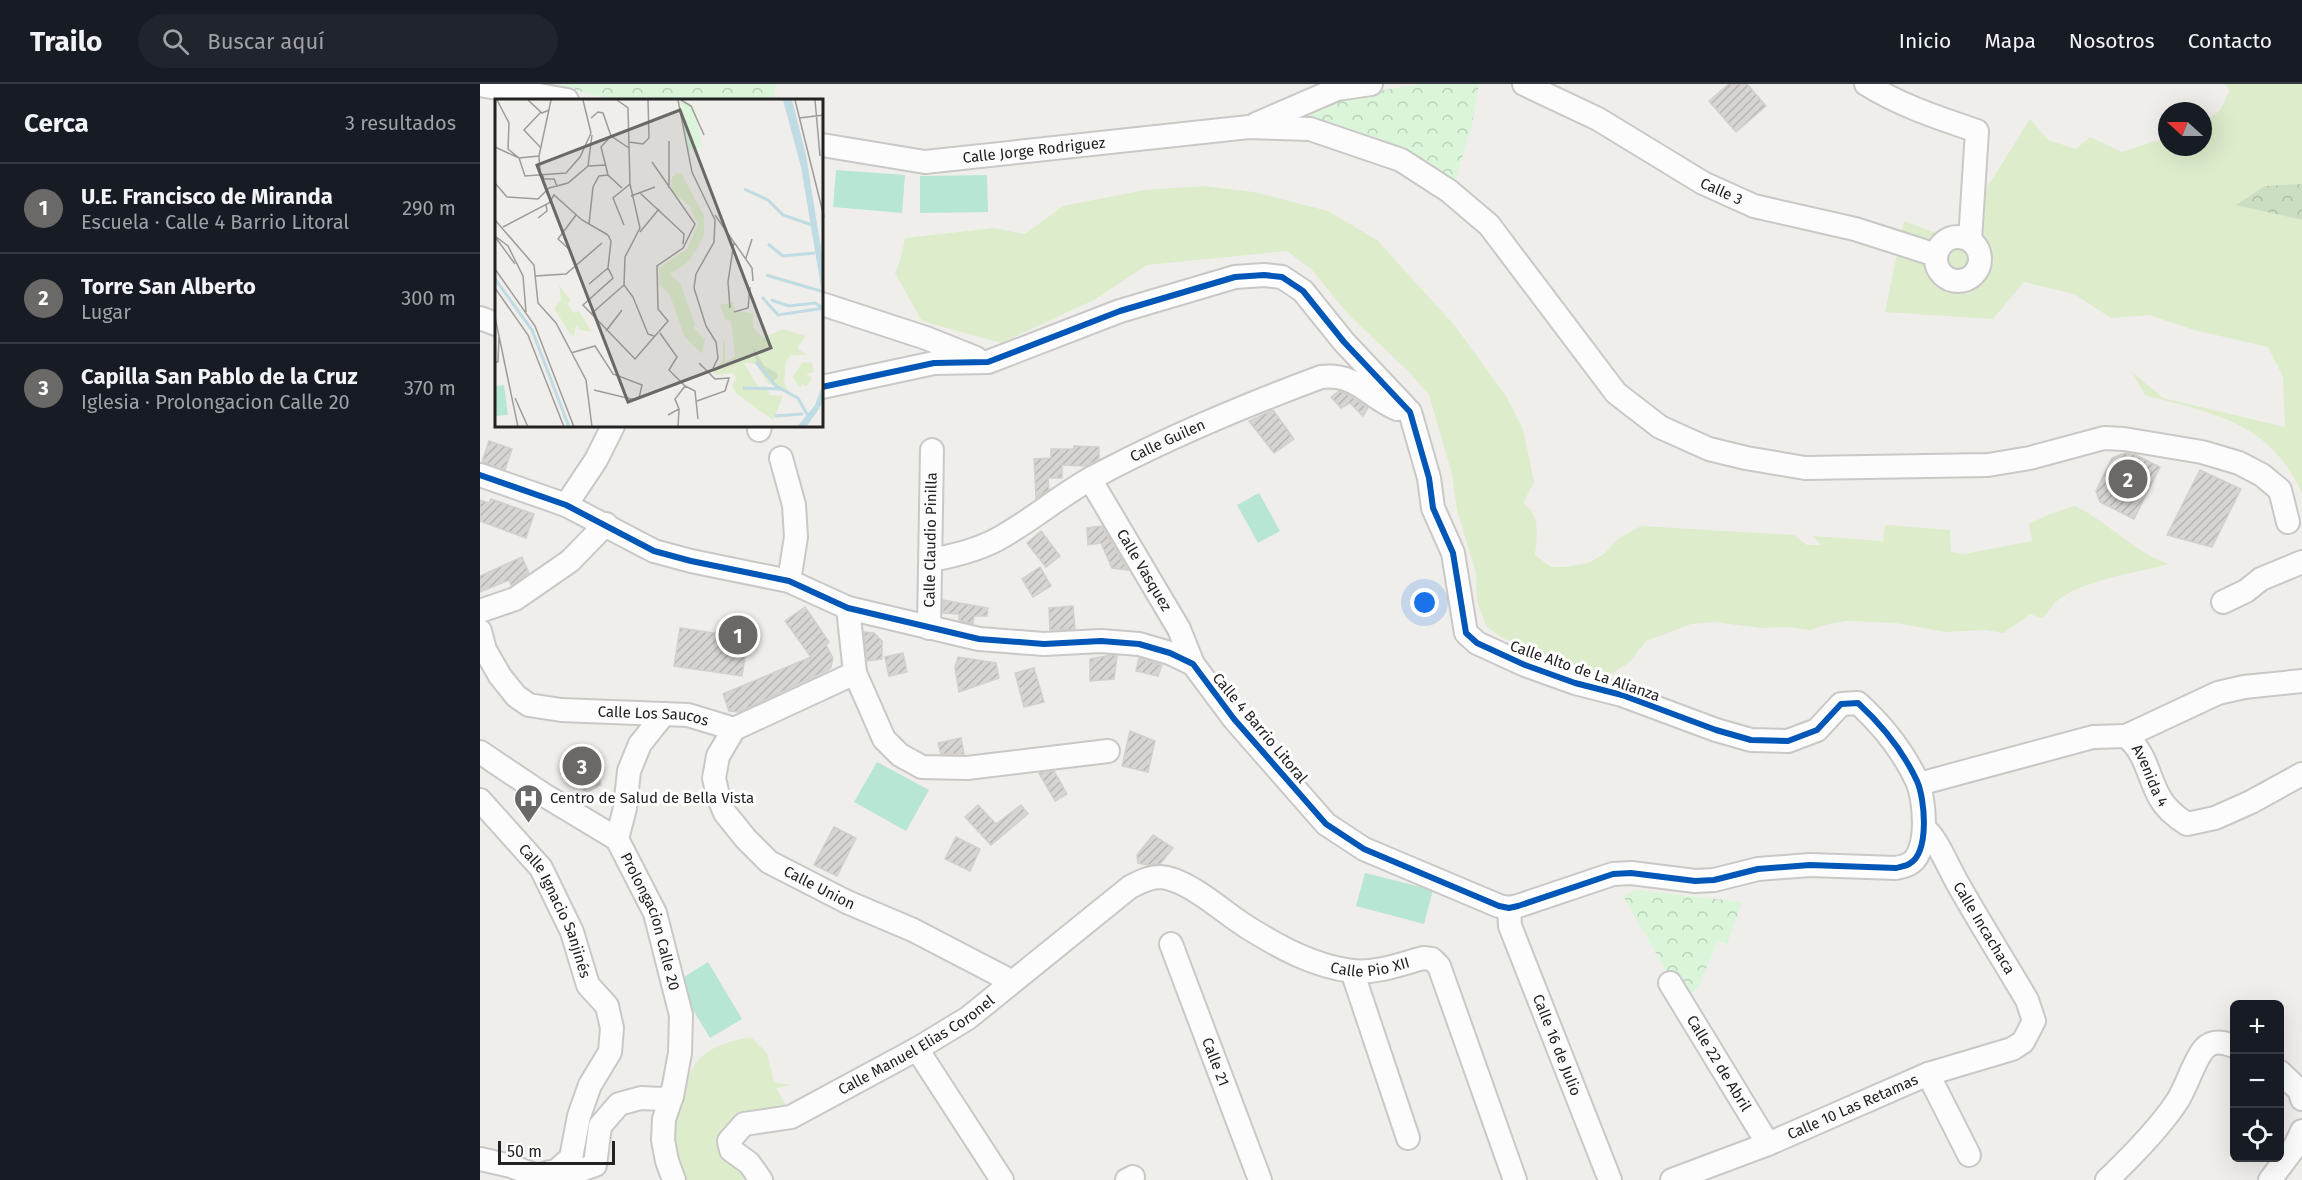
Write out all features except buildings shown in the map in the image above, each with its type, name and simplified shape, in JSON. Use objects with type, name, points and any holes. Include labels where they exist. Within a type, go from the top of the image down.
[{"type":"street","points":[[1249,127],[1337,88],[1371,84]]},
{"type":"street","name":"Calle 3","points":[[1524,84],[1598,118],[1703,183],[1754,206],[1855,229],[1936,255]]},
{"type":"street","points":[[1866,84],[1896,102],[1977,132],[1970,240]]},
{"type":"street","points":[[480,85],[561,99]]},
{"type":"street","points":[[1249,127],[1310,129],[1361,145],[1401,160],[1449,191],[1489,225],[1616,393],[1660,427],[1709,449],[1805,468],[1977,465],[2030,458],[2104,438],[2124,439],[2202,452],[2239,463],[2262,475],[2280,490],[2288,522]]},
{"type":"street","name":"Calle Jorge Rodriguez","points":[[824,145],[925,162],[1249,127]]},
{"type":"street","points":[[1963,237],[1970,240],[1979,251],[1980,258],[1975,272],[1970,277],[1956,281],[1949,279],[1938,270],[1936,255],[1938,248],[1948,238],[1963,237]]},
{"type":"street","name":"Calle Alto de La Alianza","points":[[824,387],[934,363],[988,362],[1120,311],[1234,277],[1264,275],[1282,277],[1303,291],[1344,342],[1410,412],[1428,478],[1433,508],[1453,553],[1466,633],[1477,643],[1525,665],[1575,683],[1622,695],[1716,730],[1751,740],[1788,741],[1817,730],[1841,704],[1858,703],[1880,723],[1908,764],[1918,784]]},
{"type":"street","points":[[824,305],[926,338],[988,362]]},
{"type":"street","points":[[480,318],[495,324]]},
{"type":"street","name":"Calle Guilen","points":[[931,560],[953,556],[996,540],[1090,479],[1235,409],[1321,377],[1335,375],[1353,381],[1388,406],[1410,412]]},
{"type":"street","points":[[566,505],[596,460],[612,428]]},
{"type":"street","name":"Calle Claudio Pinilla","points":[[929,628],[932,450]]},
{"type":"street","points":[[781,458],[794,505],[796,537],[789,581]]},
{"type":"street","name":"Calle 4 Barrio Litoral","points":[[480,475],[566,505],[654,551],[789,581],[848,608],[979,639],[1044,644],[1101,641],[1139,644],[1170,653],[1193,664],[1234,719],[1326,824],[1364,849],[1499,906],[1509,908]]},
{"type":"street","name":"Calle Vasquez","points":[[1090,479],[1179,629],[1193,664]]},
{"type":"street","points":[[480,611],[515,599],[570,561],[606,524]]},
{"type":"street","points":[[2223,602],[2246,591],[2261,579],[2302,562]]},
{"type":"street","points":[[848,608],[855,673],[884,739],[900,754],[922,767],[967,768],[1108,751]]},
{"type":"street","name":"Calle Los Saucos","points":[[480,631],[485,650],[500,676],[516,696],[529,705],[561,710],[688,715],[734,729]]},
{"type":"street","points":[[734,729],[855,673]]},
{"type":"street","points":[[2126,736],[2218,693],[2244,687],[2302,681]]},
{"type":"street","points":[[617,839],[625,808],[629,771],[640,744],[664,714]]},
{"type":"street","name":"Calle Union","points":[[734,729],[718,756],[714,778],[717,796],[725,813],[769,862],[847,902],[913,930],[1011,981]]},
{"type":"street","name":"Avenida 4","points":[[1918,784],[2093,737],[2126,736],[2137,746],[2160,798],[2172,814],[2187,824],[2215,818],[2251,802],[2302,774]]},
{"type":"street","name":"Prolongacion Calle 20","points":[[482,753],[544,795],[617,839],[655,913],[681,1015],[680,1053],[672,1096],[664,1119],[663,1140],[674,1180]]},
{"type":"street","points":[[1509,908],[1613,874],[1652,875],[1695,881],[1714,880],[1758,870],[1810,865],[1896,868],[1916,859],[1921,847],[1925,829],[1918,784]]},
{"type":"street","name":"Calle Ignacio Sanjinés","points":[[480,800],[540,868],[572,932],[588,985],[607,1006],[612,1028],[610,1052],[590,1085],[579,1116],[571,1158],[542,1176]]},
{"type":"street","name":"Calle Incachaca","points":[[1925,829],[1934,836],[1952,875],[2027,1000],[2034,1021],[2030,1031]]},
{"type":"street","name":"Calle Pio XII","points":[[1126,878],[1161,877],[1176,880],[1247,927],[1303,959],[1352,971],[1371,971],[1423,958],[1432,959],[1438,966],[1515,1180]]},
{"type":"street","name":"Calle Manuel Elias Coronel","points":[[760,1180],[748,1163],[731,1150],[729,1141],[744,1124],[790,1117],[917,1049],[968,1018],[993,1000],[1011,981],[1126,878]]},
{"type":"street","name":"Calle 16 de Julio","points":[[1509,908],[1510,926],[1610,1180]]},
{"type":"street","name":"Calle 21","points":[[1171,944],[1260,1180]]},
{"type":"street","points":[[1352,971],[1408,1137]]},
{"type":"street","name":"Calle 22 de Abril","points":[[1670,983],[1768,1144]]},
{"type":"street","name":"Calle 10 Las Retamas","points":[[1672,1180],[1768,1144],[1928,1074],[2012,1049],[2023,1042],[2030,1031]]},
{"type":"street","points":[[2107,1180],[2133,1154],[2176,1103],[2204,1049],[2221,1042],[2230,1045]]},
{"type":"street","points":[[917,1049],[1002,1180]]},
{"type":"street","points":[[1928,1074],[1969,1155]]},
{"type":"street","points":[[2284,1076],[2300,1091],[2302,1099]]},
{"type":"street","points":[[480,1159],[542,1176],[581,1170],[594,1165],[600,1126],[619,1104],[641,1098],[662,1099],[672,1096]]},
{"type":"street","points":[[2270,1180],[2294,1148],[2302,1131]]},
{"type":"green space","points":[[545,84],[776,84],[774,99],[613,99]]},
{"type":"green space","points":[[1419,84],[1479,84],[1472,125],[1454,184],[1310,122],[1309,110],[1339,98]]},
{"type":"green space","points":[[2225,84],[2302,84],[2302,493],[2288,469],[2273,450],[2256,435],[2237,424],[2194,408],[2145,395],[2132,372],[2163,398],[2285,427],[2283,377],[2268,347],[2194,330],[2149,315],[2111,318],[2074,294],[2024,282],[1993,319],[1885,312],[1904,221],[1933,232],[1957,227],[1976,205],[2030,119],[2048,140],[2076,149],[2090,137],[2122,152],[2158,141],[2158,156],[2212,156],[2212,116],[2220,110],[2230,90]]},
{"type":"green space","points":[[836,170],[905,175],[902,213],[833,207]]},
{"type":"green space","points":[[987,175],[988,212],[920,213],[920,176]]},
{"type":"green space","points":[[2302,184],[2302,220],[2236,205],[2265,186]]},
{"type":"green space","points":[[1203,186],[1254,192],[1328,211],[1377,240],[1455,326],[1506,396],[1523,429],[1534,482],[1523,503],[1533,513],[1535,519],[1537,533],[1535,555],[1551,567],[1588,563],[1604,554],[1618,539],[1641,526],[1794,535],[1807,545],[1821,545],[1813,536],[1883,541],[1885,525],[1950,530],[1951,552],[1965,554],[2032,541],[2029,524],[2047,515],[2075,506],[2144,552],[2169,564],[2084,586],[2058,600],[2042,618],[2030,614],[2004,633],[1985,630],[1945,632],[1896,623],[1847,621],[1810,630],[1790,627],[1761,628],[1714,622],[1691,624],[1646,641],[1630,662],[1611,674],[1588,670],[1502,638],[1486,626],[1477,601],[1476,573],[1457,510],[1452,474],[1429,395],[1410,373],[1348,314],[1312,270],[1287,251],[1147,265],[1094,300],[1001,343],[922,321],[895,273],[905,238],[994,228],[1025,234],[1063,206],[1145,190]]},
{"type":"green space","points":[[1259,493],[1280,531],[1258,543],[1237,505]]},
{"type":"green space","points":[[877,762],[929,790],[906,831],[854,802]]},
{"type":"green space","points":[[1365,873],[1433,890],[1424,924],[1356,906]]},
{"type":"green space","points":[[1637,890],[1742,902],[1727,944],[1718,941],[1699,985],[1684,1002],[1623,896]]},
{"type":"green space","points":[[708,962],[742,1019],[710,1038],[676,982]]},
{"type":"green space","points":[[752,1038],[767,1053],[774,1082],[791,1085],[776,1088],[786,1105],[758,1111],[732,1121],[735,1161],[744,1180],[682,1180],[675,1149],[675,1122],[682,1092],[691,1071],[701,1057],[712,1049],[732,1041]]},
{"type":"cycle path","points":[[480,475],[566,505],[654,551],[789,581],[848,608],[979,639],[1044,644],[1101,641],[1139,644],[1170,653],[1193,664],[1234,719],[1326,824],[1364,849],[1499,906],[1509,908],[1518,906],[1613,874],[1631,873],[1695,881],[1714,880],[1758,869],[1810,865],[1896,868],[1909,864],[1916,858],[1920,849],[1923,838],[1924,812],[1917,781],[1891,739],[1858,703],[1841,704],[1817,730],[1788,741],[1751,740],[1716,730],[1622,695],[1575,683],[1525,665],[1477,643],[1466,633],[1453,553],[1433,508],[1429,478],[1410,412],[1344,342],[1303,291],[1282,277],[1264,275],[1235,277],[1120,311],[988,362],[934,363],[824,387]]},
{"type":"place","name":"Torre San Alberto","points":[[2128,479]]},
{"type":"place","name":"U.E. Francisco de Miranda","points":[[738,635]]},
{"type":"place","name":"Capilla San Pablo de la Cruz","points":[[582,766]]},
{"type":"place","name":"Centro de Salud de Bella Vista","points":[[529,824]]}]
